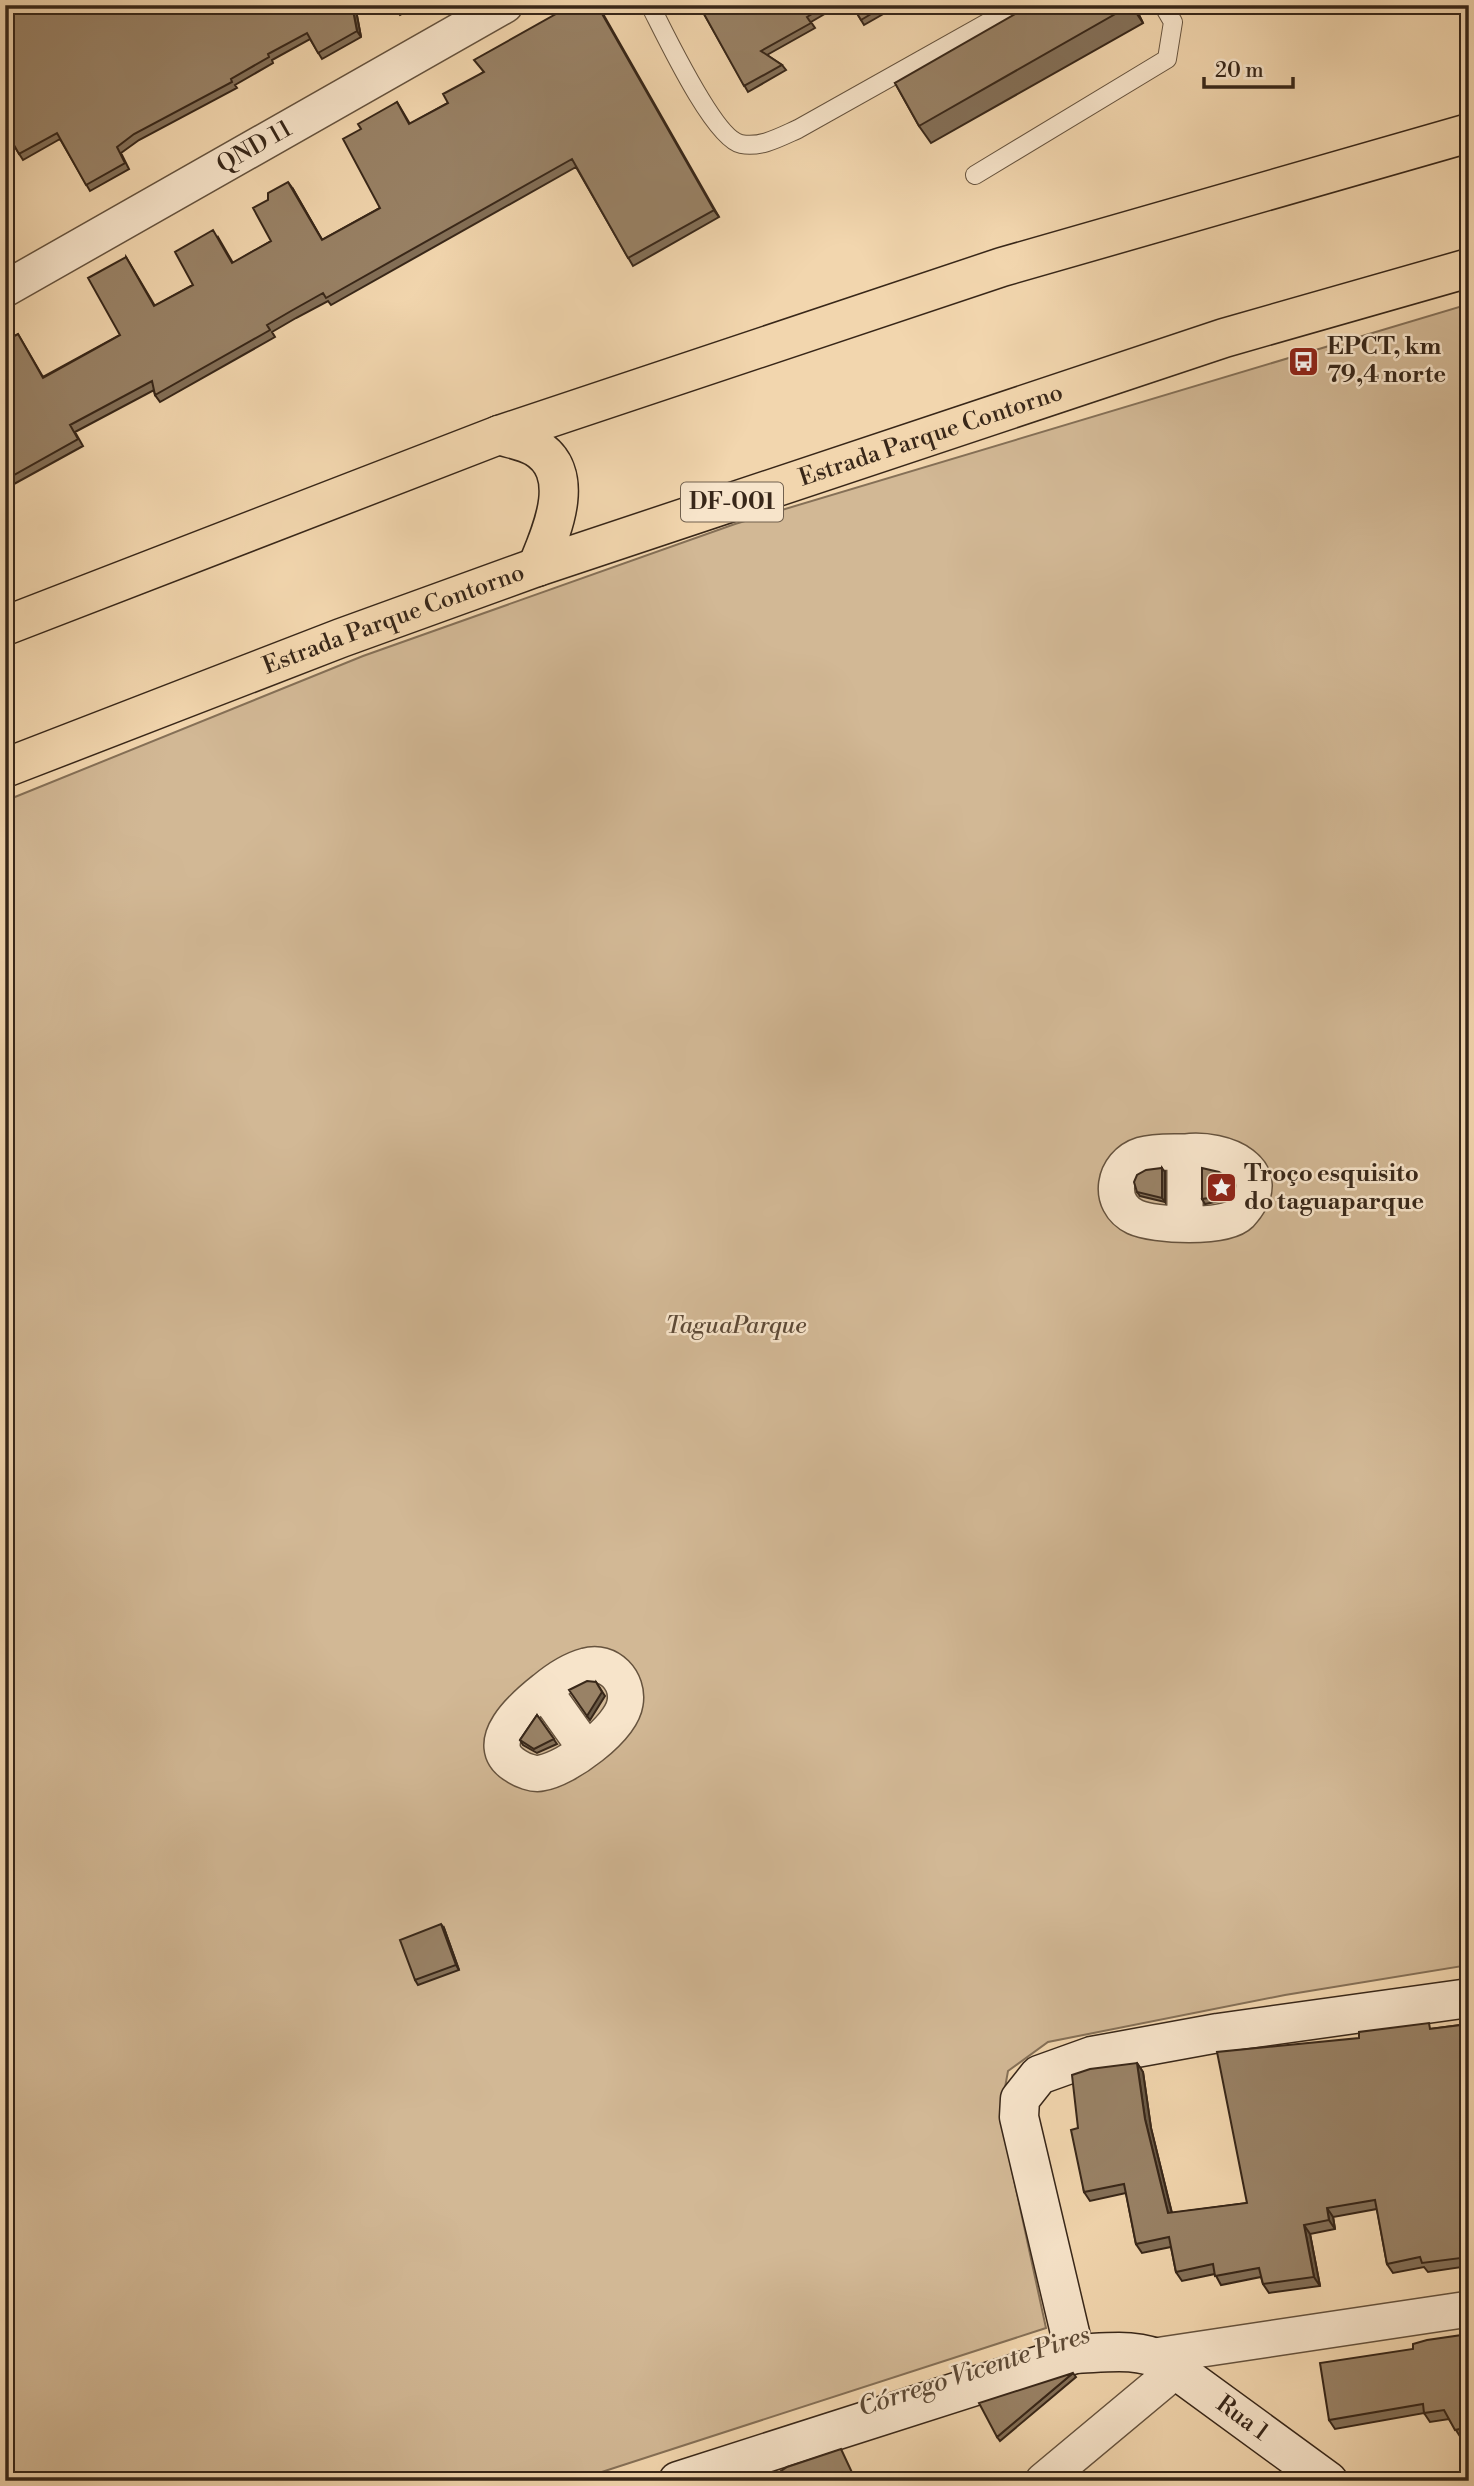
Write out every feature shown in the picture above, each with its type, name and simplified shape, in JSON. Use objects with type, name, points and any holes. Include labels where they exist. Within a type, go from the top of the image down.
[{"type":"highway","points":[[5,626],[499,435],[1002,267],[1469,133]]},
{"type":"highway","name":"Estrada Parque Contorno","points":[[5,768],[341,638],[537,567],[1224,338],[1469,268]]},
{"type":"highway","points":[[499,435],[537,448],[546,457],[555,475],[559,507],[537,567]]},
{"type":"street","name":"QND 11","points":[[5,289],[505,5]]},
{"type":"street","points":[[1185,1152],[1185,1224]]},
{"type":"street","points":[[1185,1152],[1209,1152],[1235,1157],[1247,1168],[1255,1184],[1249,1204],[1236,1218],[1185,1224],[1134,1216],[1121,1204],[1115,1188],[1120,1173],[1129,1161],[1148,1154],[1185,1152]]},
{"type":"street","points":[[588,1665],[604,1667],[619,1676],[626,1695],[623,1713],[586,1749],[540,1774],[523,1770],[509,1761],[503,1745],[504,1731],[521,1708],[544,1690],[588,1665]]},
{"type":"street","points":[[544,1690],[586,1749]]},
{"type":"street","points":[[1074,2354],[1019,2117],[1020,2099],[1039,2075],[1092,2056],[1147,2045],[1469,1998]]},
{"type":"street","points":[[678,2481],[1074,2354],[1138,2353],[1165,2363],[1469,2309]]},
{"type":"street","points":[[1043,2481],[1165,2363]]},
{"type":"street","name":"Rua 1","points":[[1165,2363],[1328,2481]]},
{"type":"lane","points":[[650,5],[710,115],[729,139],[744,145],[765,143],[797,128],[1020,5]]},
{"type":"lane","points":[[975,176],[1167,60],[1173,22],[1163,5]]},
{"type":"green space","name":"TaguaParque","points":[[1469,304],[1469,1965],[1285,1995],[1048,2042],[1008,2071],[1000,2115],[1046,2328],[574,2481],[5,2481],[5,801],[363,656],[735,524]]},
{"type":"building","points":[[5,5],[352,5],[357,31],[318,53],[307,33],[268,54],[269,57],[231,79],[232,82],[134,134],[117,147],[125,163],[86,185],[57,133],[19,154],[10,138],[5,140]]},
{"type":"building","points":[[572,5],[597,5],[714,210],[628,258],[572,159],[326,298],[323,293],[291,311],[267,325],[270,330],[155,395],[152,381],[70,425],[78,439],[5,480],[5,341],[18,334],[43,378],[120,335],[88,278],[126,257],[154,306],[193,285],[175,252],[213,230],[232,263],[271,241],[253,208],[268,200],[268,193],[288,182],[322,240],[380,208],[343,139],[361,129],[358,124],[397,102],[409,124],[448,103],[443,94],[484,72],[474,60]]},
{"type":"building","points":[[699,5],[827,5],[807,17],[811,23],[761,51],[782,65],[744,86]]},
{"type":"building","points":[[852,5],[886,5],[861,20]]},
{"type":"building","points":[[1031,5],[1131,5],[919,126],[895,83]]},
{"type":"building","points":[[1162,1168],[1162,1198],[1137,1192],[1134,1182],[1137,1175],[1146,1170]]},
{"type":"building","points":[[1202,1168],[1219,1172],[1230,1180],[1221,1196],[1202,1199]]},
{"type":"building","points":[[587,1681],[596,1682],[602,1692],[587,1716],[569,1690]]},
{"type":"building","points":[[537,1715],[554,1739],[534,1749],[520,1740]]},
{"type":"building","points":[[441,1924],[456,1965],[415,1980],[400,1940]]},
{"type":"building","points":[[1429,2023],[1430,2029],[1469,2024],[1469,2230],[1464,2231],[1469,2257],[1422,2263],[1420,2257],[1387,2264],[1375,2200],[1327,2208],[1329,2220],[1304,2225],[1314,2277],[1263,2284],[1259,2268],[1215,2276],[1213,2264],[1176,2272],[1169,2237],[1136,2244],[1124,2184],[1084,2192],[1071,2130],[1078,2128],[1072,2075],[1090,2069],[1137,2063],[1145,2119],[1168,2213],[1247,2203],[1217,2052],[1359,2038],[1359,2032]]},
{"type":"building","points":[[1469,2334],[1469,2427],[1455,2430],[1444,2410],[1424,2413],[1423,2404],[1329,2420],[1320,2363],[1413,2349],[1413,2344],[1427,2340]]},
{"type":"building","points":[[1073,2373],[997,2437],[979,2403]]},
{"type":"building","points":[[841,2449],[856,2481],[766,2481],[787,2467]]},
{"type":"place","name":"EPCT, km 79,4 norte","points":[[1304,361]]},
{"type":"place","name":"Troço esquisito do taguaparque","points":[[1221,1188]]},
{"type":"water label","name":"Córrego Vicente Pires","points":[[974,2371]]}]
